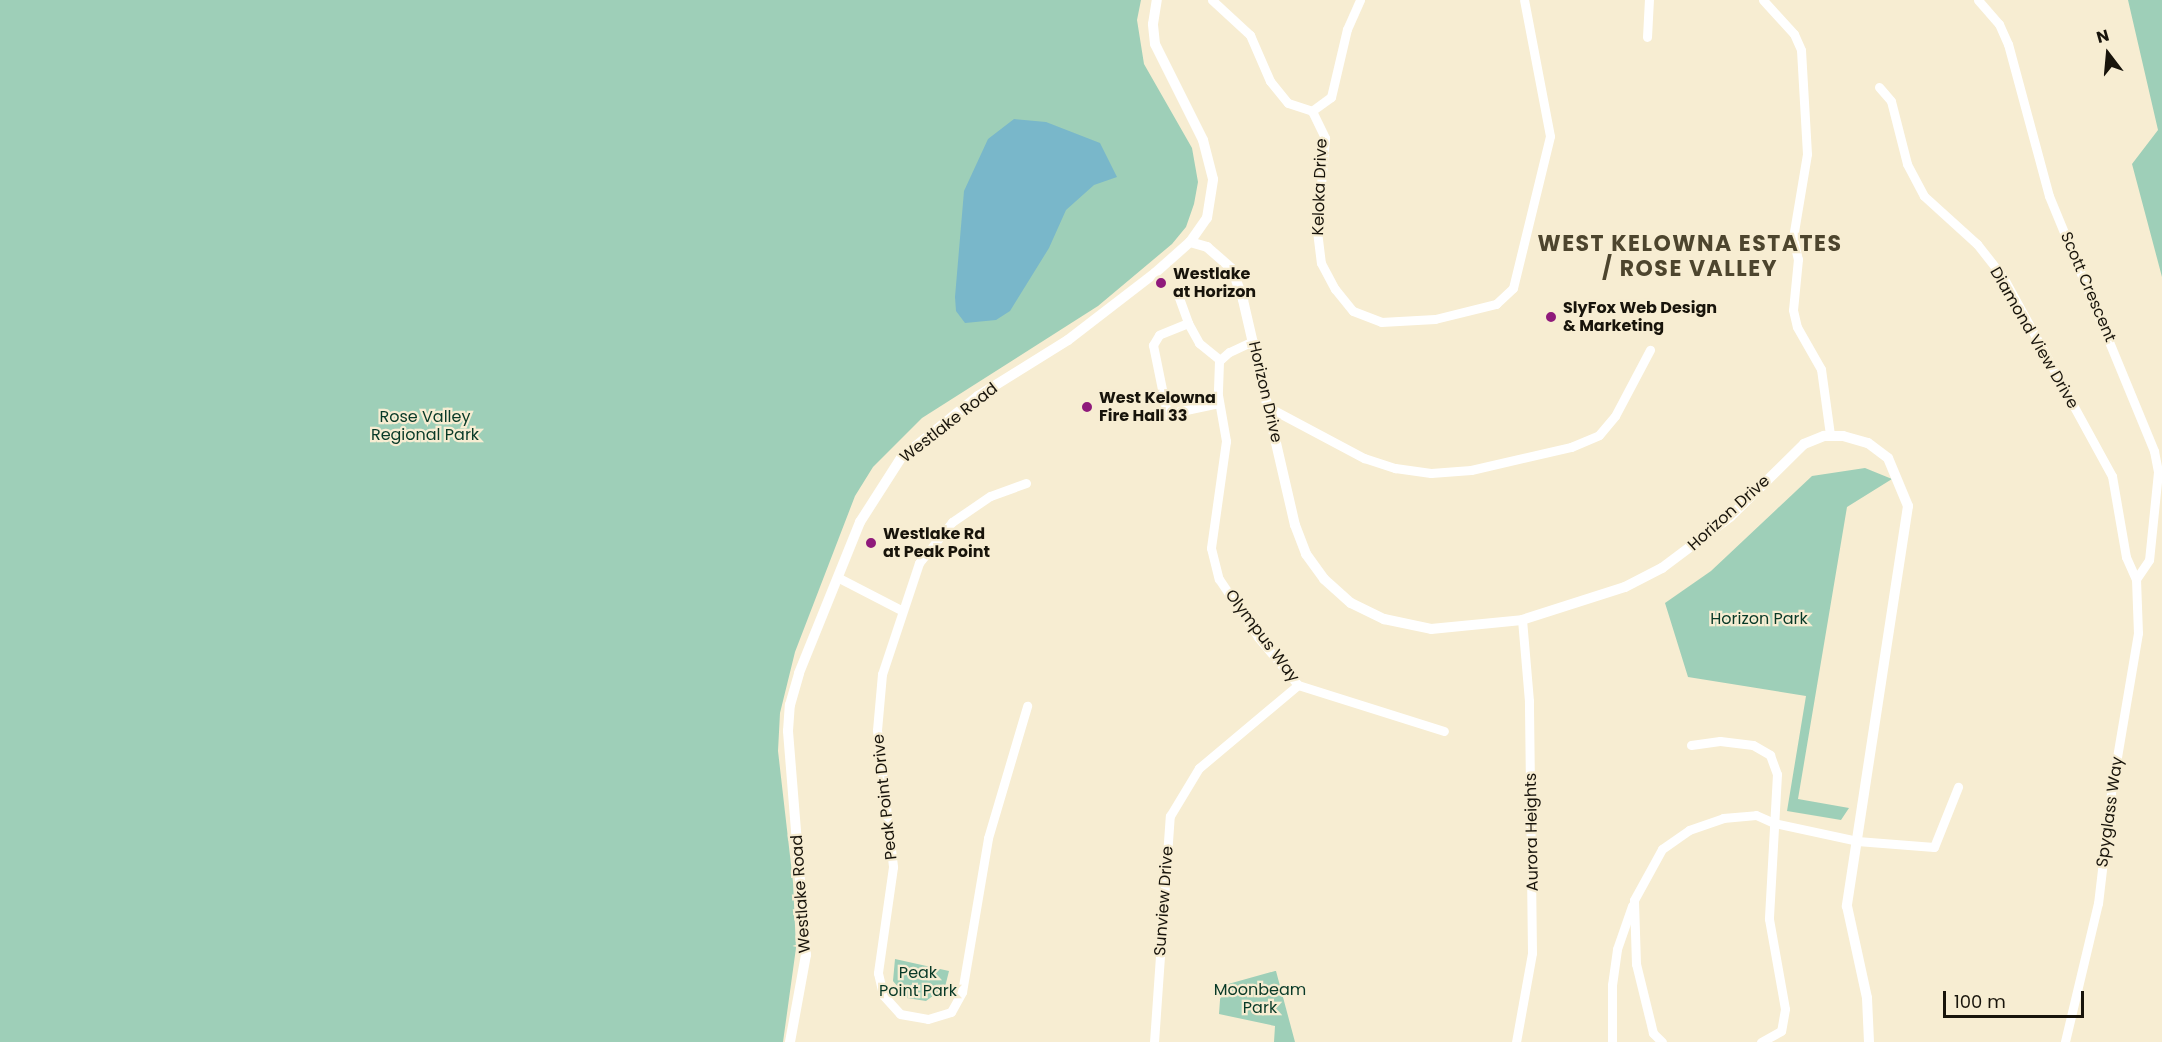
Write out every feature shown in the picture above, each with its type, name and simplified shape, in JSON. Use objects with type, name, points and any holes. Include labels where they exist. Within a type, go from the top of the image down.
[{"type":"street","name":"Westlake Road","points":[[790,1042],[806,955],[788,731],[789,705],[837,577],[870,503],[901,458],[978,396],[1068,340],[1190,242],[1207,218],[1213,179],[1203,140],[1155,44],[1157,0]]},
{"type":"street","points":[[1212,0],[1250,35],[1270,81],[1288,103],[1312,111],[1331,97],[1347,29],[1360,0]]},
{"type":"street","name":"Keloka Drive","points":[[1312,111],[1325,138],[1317,231],[1321,263],[1353,311],[1381,322],[1435,319],[1496,304],[1513,288],[1550,136],[1524,0]]},
{"type":"street","points":[[1647,37],[1649,0]]},
{"type":"street","points":[[1763,0],[1794,34],[1802,50],[1807,154],[1793,238],[1798,259],[1793,310],[1797,327],[1821,369],[1830,435],[1868,442],[1888,458],[1908,506],[1847,906],[1867,998],[1869,1042]]},
{"type":"street","name":"Scott Crescent","points":[[1978,0],[1999,24],[2008,44],[2049,196],[2154,451],[2158,472],[2149,560],[2136,579]]},
{"type":"street","name":"Diamond View Drive","points":[[1879,87],[1891,101],[1907,164],[1924,196],[1977,244],[2002,277],[2112,476],[2126,557],[2136,579]]},
{"type":"street","name":"Horizon Drive","points":[[1190,242],[1207,247],[1232,269],[1253,341],[1295,525],[1306,554],[1324,579],[1351,603],[1384,619],[1431,629],[1522,620],[1624,587],[1662,568],[1730,517],[1804,444],[1830,435]]},
{"type":"street","points":[[1178,295],[1188,323],[1199,343],[1220,360],[1253,341]]},
{"type":"street","points":[[1188,323],[1159,334],[1153,345],[1167,414],[1219,403]]},
{"type":"street","points":[[1268,407],[1364,458],[1395,468],[1431,473],[1471,470],[1571,447],[1599,435],[1615,416],[1650,350]]},
{"type":"street","name":"Olympus Way","points":[[1220,360],[1219,403],[1226,441],[1212,533],[1214,562],[1232,599],[1298,685],[1444,731]]},
{"type":"street","name":"Peak Point Drive","points":[[1026,483],[990,496],[952,522],[919,563],[901,610],[882,674],[877,730],[893,867],[878,973],[883,995],[900,1014],[928,1019],[951,1012],[962,992],[988,838],[1027,706]]},
{"type":"street","points":[[837,577],[901,610]]},
{"type":"street","name":"Spyglass Way","points":[[2065,1042],[2098,903],[2111,793],[2138,633],[2136,579]]},
{"type":"street","name":"Aurora Heights","points":[[1516,1042],[1527,994],[1533,943],[1529,701],[1522,620]]},
{"type":"street","name":"Sunview Drive","points":[[1154,1042],[1170,816],[1199,768],[1298,685]]},
{"type":"street","points":[[1691,745],[1720,741],[1742,744],[1770,755],[1777,774],[1769,919],[1785,1010],[1781,1031],[1761,1042]]},
{"type":"street","points":[[1612,1042],[1612,985],[1617,949],[1634,900],[1662,849],[1689,830],[1723,818],[1756,815],[1774,823],[1857,841],[1934,847],[1958,787]]},
{"type":"street","points":[[1634,900],[1636,964],[1653,1033],[1662,1042]]},
{"type":"green space","name":"Rose Valley Regional Park","points":[[0,0],[1141,0],[1137,20],[1144,64],[1192,148],[1198,182],[1194,204],[1186,227],[1172,244],[1098,306],[922,418],[873,467],[855,496],[795,652],[780,713],[778,751],[793,882],[796,948],[783,1042],[0,1042]]},
{"type":"green space","points":[[2128,0],[2162,0],[2162,277],[2132,164],[2158,130]]},
{"type":"green space","name":"Horizon Park","points":[[1865,468],[1892,479],[1847,507],[1798,799],[1849,808],[1841,820],[1787,811],[1806,696],[1688,677],[1665,603],[1711,571],[1812,476]]},
{"type":"green space","name":"Peak Point Park","points":[[895,959],[949,971],[945,987],[926,1001],[907,998],[893,981]]},
{"type":"green space","name":"Moonbeam Park","points":[[1276,971],[1295,1042],[1274,1042],[1275,1026],[1219,1014],[1221,986]]},
{"type":"water","points":[[1014,119],[1046,122],[1100,143],[1117,177],[1094,185],[1066,210],[1049,248],[1010,311],[996,320],[965,323],[956,311],[955,297],[964,191],[988,139]]},
{"type":"place","name":"Westlake at Horizon","points":[[1161,283]]},
{"type":"place","name":"SlyFox Web Design & Marketing","points":[[1551,317]]},
{"type":"place","name":"West Kelowna Fire Hall 33","points":[[1087,407]]},
{"type":"place","name":"Westlake Rd at Peak Point","points":[[871,543]]},
{"type":"district","name":"WEST KELOWNA ESTATES / ROSE VALLEY","points":[[1690,256]]}]
